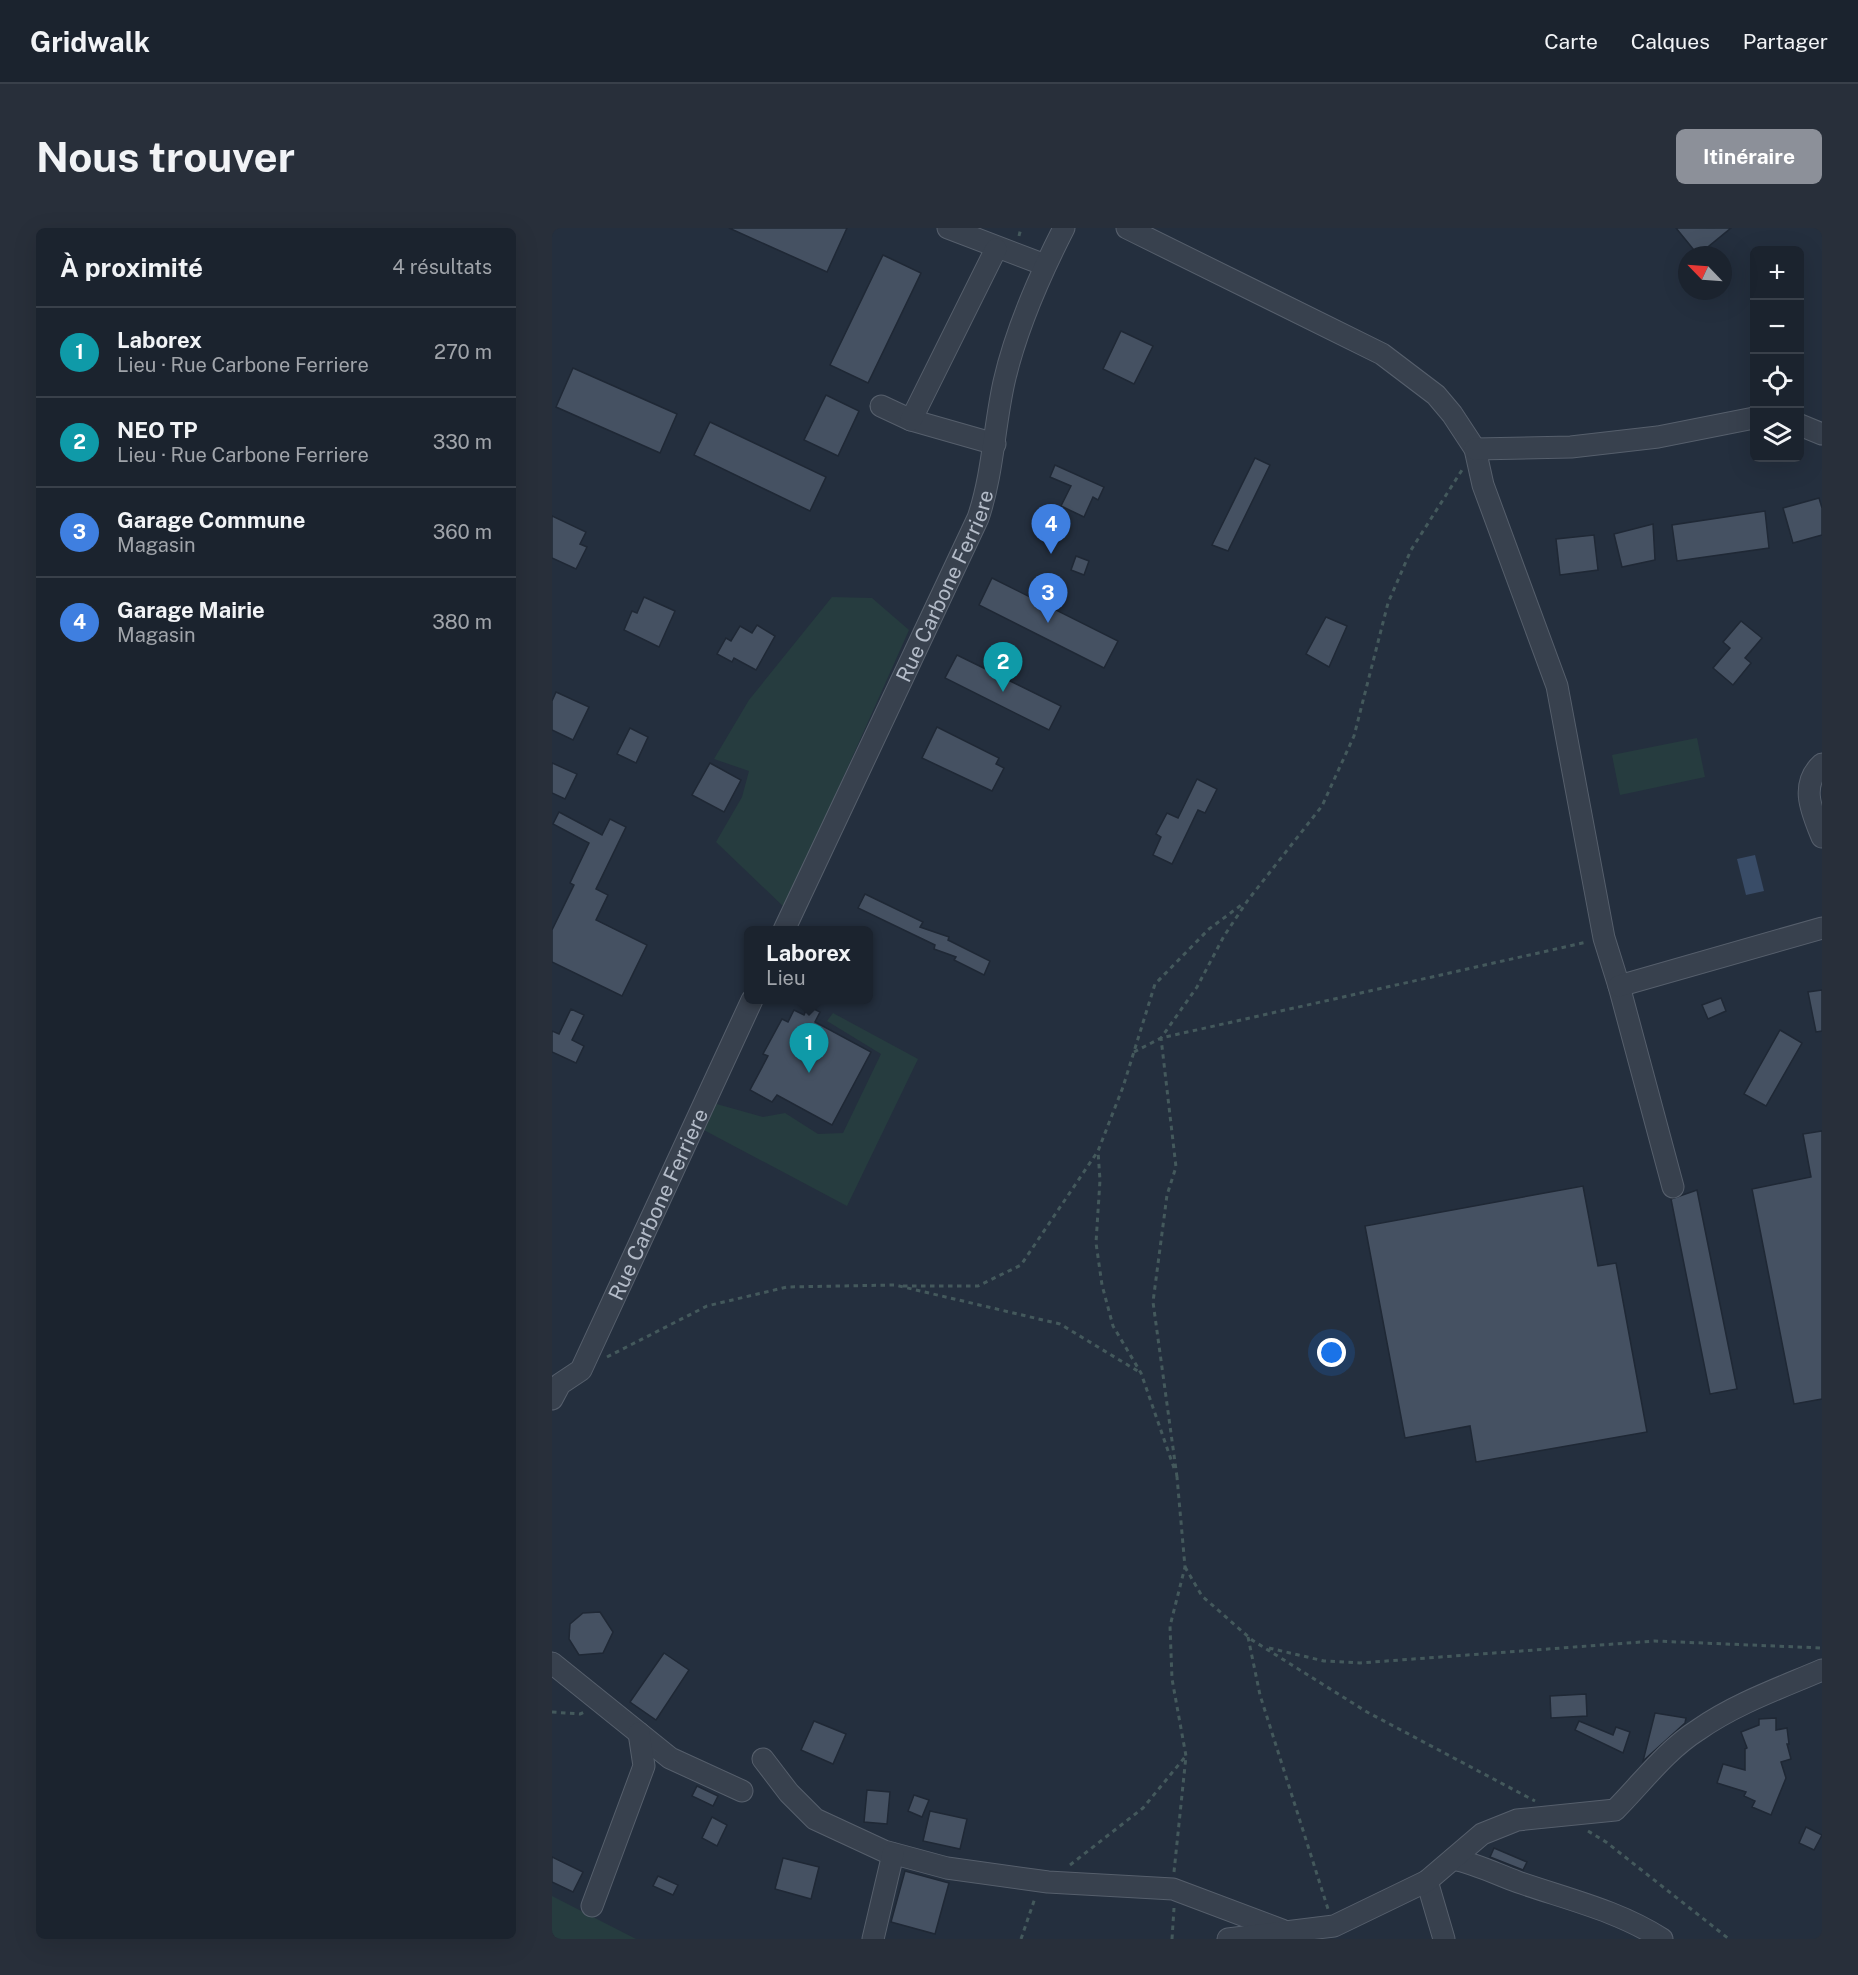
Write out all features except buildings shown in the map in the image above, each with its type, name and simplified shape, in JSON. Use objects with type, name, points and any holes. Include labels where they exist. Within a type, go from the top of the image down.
[{"type":"street","points":[[948,228],[996,249],[1045,265]]},
{"type":"street","name":"Rue Carbone Ferriere","points":[[786,926],[978,518],[995,444],[1004,384],[1012,351],[1045,265],[1064,228]]},
{"type":"street","points":[[1127,228],[1382,354],[1436,395],[1452,414],[1475,449],[1483,485],[1557,686],[1604,938],[1673,1187]]},
{"type":"street","points":[[911,420],[996,249]]},
{"type":"street","points":[[881,405],[911,420],[995,444]]},
{"type":"street","points":[[1475,449],[1571,447],[1658,437],[1750,419]]},
{"type":"street","points":[[1804,427],[1822,434]]},
{"type":"street","points":[[1822,764],[1810,779],[1809,796],[1822,837]]},
{"type":"street","points":[[1619,986],[1822,928]]},
{"type":"street","name":"Rue Carbone Ferriere","points":[[581,1370],[750,1004]]},
{"type":"street","points":[[555,1388],[581,1370]]},
{"type":"street","points":[[552,1664],[670,1758],[742,1791]]},
{"type":"street","points":[[1228,1939],[1282,1931],[1334,1932],[1427,1881],[1482,1834],[1517,1820],[1615,1810],[1664,1756],[1697,1730],[1726,1713],[1822,1670]]},
{"type":"street","points":[[592,1906],[644,1766],[639,1733]]},
{"type":"street","points":[[763,1759],[789,1793],[815,1819],[893,1854],[947,1868],[1048,1882],[1173,1889],[1282,1931]]},
{"type":"street","points":[[873,1939],[893,1854]]},
{"type":"street","points":[[1453,1859],[1475,1863],[1515,1881],[1636,1922],[1662,1939]]},
{"type":"street","points":[[1427,1881],[1444,1939]]},
{"type":"path","points":[[1172,1939],[1173,1889],[1186,1756],[1173,1679],[1170,1626],[1185,1566],[1177,1477],[1153,1302],[1167,1195],[1176,1167],[1161,1038],[1197,987],[1224,936],[1248,900],[1322,806],[1354,736],[1388,603],[1411,550],[1475,449]]},
{"type":"path","points":[[581,1370],[707,1306],[787,1287],[978,1286],[1021,1265],[1098,1151],[1134,1052],[1155,984],[1209,929],[1248,900]]},
{"type":"path","points":[[1134,1052],[1161,1038],[1604,938]]},
{"type":"path","points":[[1098,1151],[1100,1180],[1096,1243],[1102,1285],[1113,1326],[1141,1373],[1177,1477]]},
{"type":"path","points":[[895,1286],[1060,1324],[1141,1373]]},
{"type":"path","points":[[1185,1566],[1202,1596],[1264,1647],[1367,1712],[1563,1816],[1606,1842],[1729,1939]]},
{"type":"path","points":[[1247,1635],[1260,1695],[1334,1932]]},
{"type":"path","points":[[1264,1647],[1340,1663],[1655,1641],[1822,1648]]},
{"type":"path","points":[[552,1712],[580,1714],[602,1703]]},
{"type":"path","points":[[1021,1939],[1034,1898],[1048,1882],[1143,1808],[1186,1756]]},
{"type":"green space","points":[[832,597],[872,598],[909,630],[785,908],[716,842],[742,797],[749,771],[714,759],[749,700]]},
{"type":"green space","points":[[1697,738],[1705,777],[1620,795],[1612,755]]},
{"type":"green space","points":[[833,1013],[918,1059],[847,1206],[702,1129],[713,1103],[763,1117],[785,1113],[818,1134],[843,1133],[881,1054],[827,1021]]},
{"type":"green space","points":[[552,1896],[636,1939],[552,1939]]},
{"type":"water","points":[[1755,855],[1764,891],[1746,895],[1737,859]]},
{"type":"place","name":"Garage Mairie","points":[[1051,554]]},
{"type":"place","name":"Garage Commune","points":[[1048,623]]},
{"type":"place","name":"NEO TP","points":[[1003,692]]},
{"type":"place","name":"Laborex","points":[[809,1073]]}]
